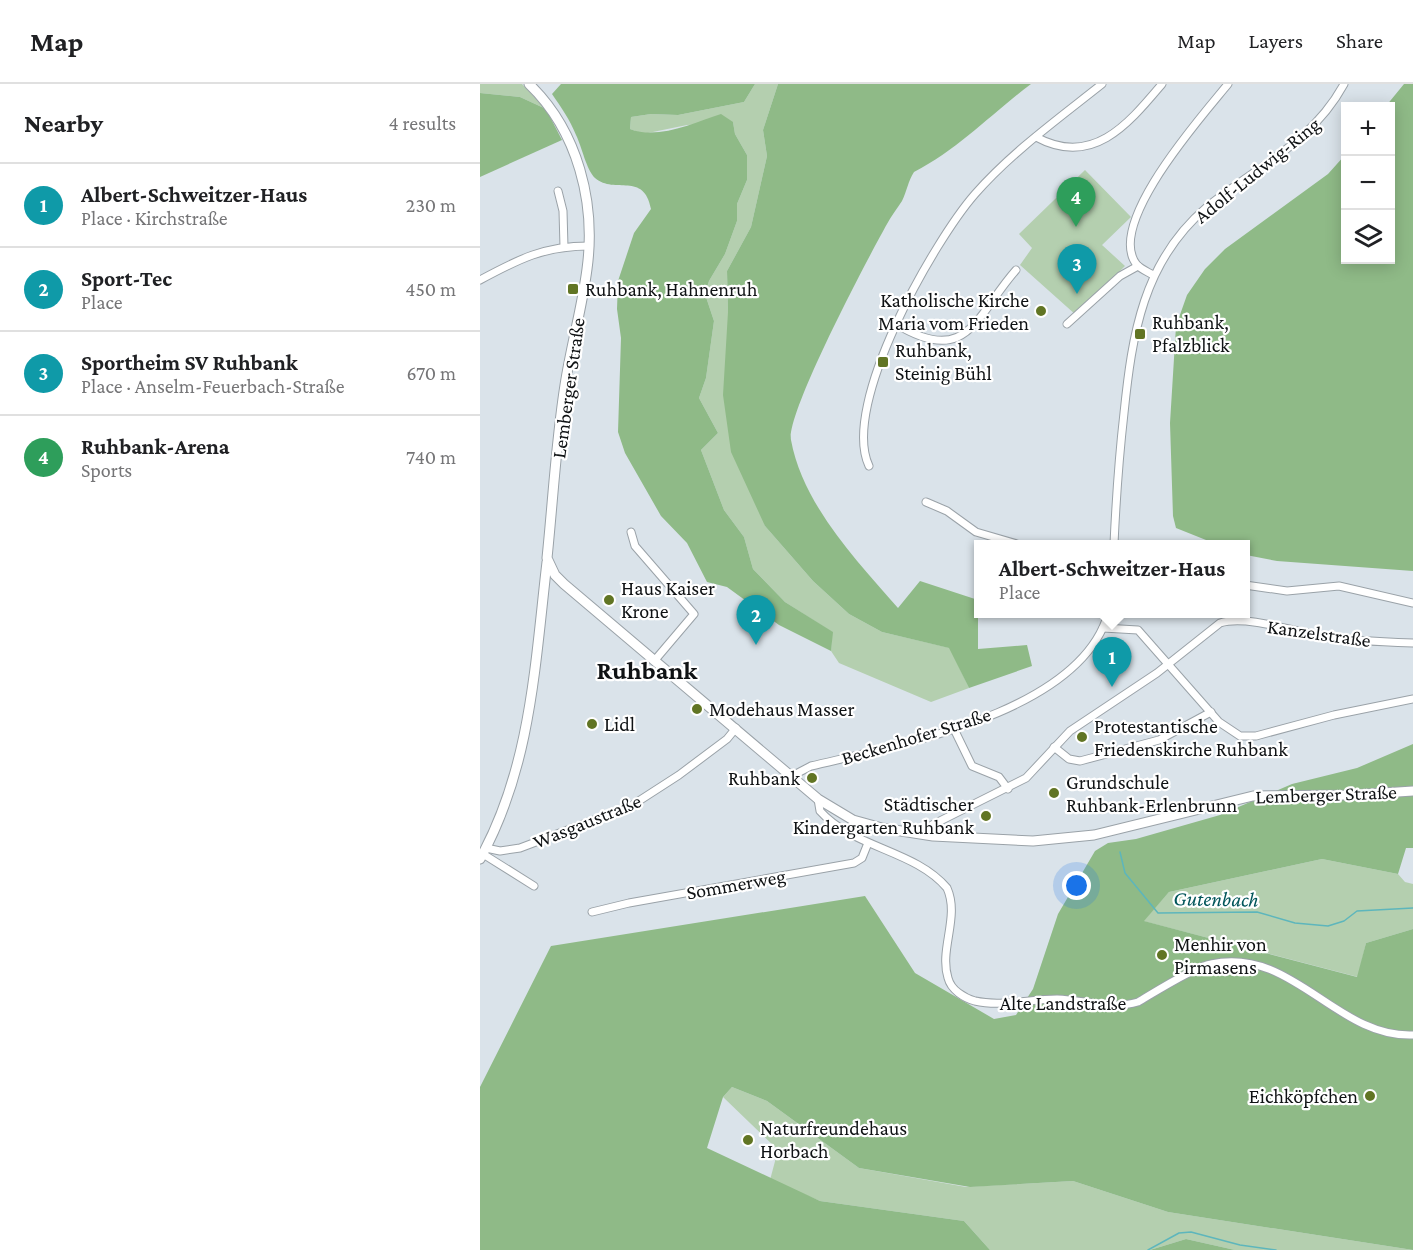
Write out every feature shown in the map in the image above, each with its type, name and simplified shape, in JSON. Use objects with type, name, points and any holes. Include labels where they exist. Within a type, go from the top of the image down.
[{"type":"main road","name":"Lemberger Straße","points":[[529,84],[553,113],[579,165],[588,212],[589,246],[564,388],[547,558],[555,574],[818,799],[853,820],[920,834],[1004,841],[1059,840],[1129,828],[1246,796],[1352,795],[1413,790]]},
{"type":"main road","points":[[483,854],[507,799],[525,739],[533,689],[547,558]]},
{"type":"main road","points":[[544,586],[555,574]]},
{"type":"street","points":[[869,466],[864,444],[876,370],[896,324],[934,253],[962,210],[993,175],[1102,84]]},
{"type":"street","points":[[1036,137],[1050,142],[1078,146],[1104,140],[1129,123],[1162,84]]},
{"type":"street","points":[[1153,275],[1138,266],[1133,251],[1132,234],[1140,206],[1179,147],[1228,84]]},
{"type":"street","name":"Adolf-Ludwig-Ring","points":[[1114,540],[1116,491],[1130,354],[1141,308],[1153,275],[1169,247],[1193,220],[1294,145],[1327,112],[1344,84]]},
{"type":"street","points":[[558,191],[563,211],[564,247]]},
{"type":"street","points":[[480,280],[530,254],[564,247],[589,246]]},
{"type":"street","points":[[1067,324],[1120,276],[1138,266]]},
{"type":"street","points":[[896,324],[925,340],[952,339],[979,321],[1016,270]]},
{"type":"street","points":[[926,502],[947,511],[976,532],[1003,540]]},
{"type":"street","points":[[631,532],[635,546],[694,614],[655,660]]},
{"type":"street","points":[[1250,586],[1287,591],[1338,586],[1413,603]]},
{"type":"street","name":"Beckenhofer Straße","points":[[792,776],[811,766],[954,729],[1013,705],[1059,678],[1089,652],[1106,618]]},
{"type":"street","name":"Kanzelstraße","points":[[920,834],[932,825],[1008,789],[1030,775],[1053,747],[1070,731],[1168,665],[1214,626],[1225,621],[1261,624],[1351,640],[1413,643]]},
{"type":"street","points":[[1102,628],[1136,629],[1211,712],[1234,734],[1251,737],[1343,713],[1413,699]]},
{"type":"street","points":[[1053,747],[1069,759],[1080,761],[1159,740],[1211,712]]},
{"type":"street","name":"Wasgaustraße","points":[[483,854],[520,848],[637,803],[679,776],[727,739],[736,728]]},
{"type":"street","points":[[954,729],[972,766],[999,777],[1008,789]]},
{"type":"street","name":"Alte Landstraße","points":[[818,799],[818,807],[823,814],[868,843],[931,874],[947,888],[951,915],[946,965],[948,981],[956,990],[973,1000],[994,1002],[1056,999],[1106,1006],[1127,1005],[1138,1002],[1201,967],[1210,964],[1239,963],[1277,971],[1361,1025],[1387,1035],[1413,1035]]},
{"type":"street","name":"Sommerweg","points":[[592,912],[629,903],[854,863],[862,858],[868,843]]},
{"type":"street","points":[[483,854],[534,886]]},
{"type":"green space","points":[[480,84],[522,84],[546,109],[520,97],[480,93]]},
{"type":"green space","points":[[561,84],[755,84],[744,102],[678,115],[651,114],[631,117],[630,129],[652,133],[687,126],[721,114],[733,122],[735,134],[747,155],[747,180],[737,204],[737,221],[725,254],[709,281],[705,294],[714,321],[706,378],[699,398],[718,433],[701,450],[724,510],[744,537],[753,569],[785,602],[833,632],[831,651],[779,625],[727,587],[707,582],[687,543],[661,516],[625,453],[618,432],[621,338],[617,309],[618,281],[634,233],[651,209],[642,191],[635,187],[603,183],[592,174],[571,124],[552,94]]},
{"type":"green space","points":[[755,84],[778,84],[763,130],[767,156],[751,227],[727,271],[728,312],[765,526],[813,581],[849,614],[882,632],[950,648],[969,688],[931,702],[839,663],[831,651],[832,632],[785,602],[753,569],[744,537],[724,510],[701,450],[718,433],[699,398],[706,378],[714,321],[705,294],[709,281],[725,254],[737,221],[737,204],[747,180],[747,155],[735,134],[733,122],[687,125],[643,134],[630,129],[631,117],[651,114],[678,115],[744,102]]},
{"type":"green space","points":[[778,84],[1031,84],[946,153],[914,172],[902,201],[864,267],[814,368],[793,424],[791,440],[797,464],[819,509],[849,551],[898,608],[920,581],[974,599],[974,618],[978,618],[978,649],[1027,645],[1032,666],[969,688],[949,648],[882,632],[849,614],[813,581],[765,526],[731,452],[723,395],[728,312],[727,271],[751,227],[767,156],[763,130]]},
{"type":"green space","points":[[1404,84],[1413,84],[1413,571],[1277,561],[1250,556],[1250,540],[1206,540],[1176,528],[1173,516],[1170,423],[1176,326],[1187,295],[1205,269],[1225,249],[1328,174],[1341,159],[1341,264],[1395,264],[1395,102],[1389,102]]},
{"type":"green space","points":[[480,93],[520,97],[546,109],[562,140],[480,177]]},
{"type":"green space","points":[[1085,170],[1131,217],[1102,245],[1125,266],[1076,315],[1020,265],[1032,248],[1019,234]]},
{"type":"green space","points":[[1413,744],[1413,848],[1406,848],[1398,874],[1322,859],[1169,892],[1144,921],[1357,977],[1366,943],[1413,929],[1413,1250],[1168,1212],[1073,1181],[970,1187],[859,1168],[767,1101],[732,1087],[723,1097],[707,1148],[820,1201],[964,1221],[990,1250],[480,1250],[480,1087],[551,946],[865,896],[915,973],[994,1019],[1016,1015],[1033,989],[1058,914],[1095,851],[1108,843],[1136,839],[1220,815],[1292,784],[1357,768]]},
{"type":"green space","points":[[1322,859],[1398,874],[1405,882],[1413,884],[1413,929],[1366,943],[1358,977],[1143,921],[1169,892]]},
{"type":"green space","points":[[732,1087],[767,1101],[859,1168],[966,1187],[1073,1181],[1168,1212],[1413,1250],[1235,1250],[1186,1239],[1150,1250],[990,1250],[964,1221],[820,1201],[770,1180],[778,1150],[723,1097]]},
{"type":"green space","points":[[1186,1239],[1235,1250],[1150,1250]]},
{"type":"waterway","name":"Gutenbach","points":[[1120,852],[1125,873],[1158,913],[1257,912],[1295,923],[1328,926],[1344,921],[1357,911],[1413,908]]},
{"type":"waterway","points":[[1148,1250],[1179,1233],[1191,1232],[1240,1245],[1276,1250]]},
{"type":"place","name":"Ruhbank-Arena","points":[[1076,227]]},
{"type":"place","name":"Ruhbank, Hahnenruh","points":[[573,289]]},
{"type":"place","name":"Sportheim SV Ruhbank","points":[[1077,294]]},
{"type":"place","name":"Katholische Kirche Maria vom Frieden","points":[[1041,311]]},
{"type":"place","name":"Ruhbank, Pfalzblick","points":[[1140,334]]},
{"type":"place","name":"Ruhbank, Steinig Bühl","points":[[883,362]]},
{"type":"place","name":"Haus Kaiser Krone","points":[[609,600]]},
{"type":"place","name":"Sport-Tec","points":[[756,645]]},
{"type":"place","name":"Albert-Schweitzer-Haus","points":[[1112,687]]},
{"type":"place","name":"Modehaus Masser","points":[[697,709]]},
{"type":"place","name":"Lidl","points":[[592,724]]},
{"type":"place","name":"Protestantische Friedenskirche Ruhbank","points":[[1082,737]]},
{"type":"place","name":"Ruhbank","points":[[812,778]]},
{"type":"place","name":"Grundschule Ruhbank-Erlenbrunn","points":[[1054,793]]},
{"type":"place","name":"Städtischer Kindergarten Ruhbank","points":[[986,816]]},
{"type":"place","name":"Menhir von Pirmasens","points":[[1162,955]]},
{"type":"place","name":"Eichköpfchen","points":[[1370,1096]]},
{"type":"place","name":"Naturfreundehaus Horbach","points":[[748,1140]]},
{"type":"district","name":"Ruhbank","points":[[647,670]]}]
